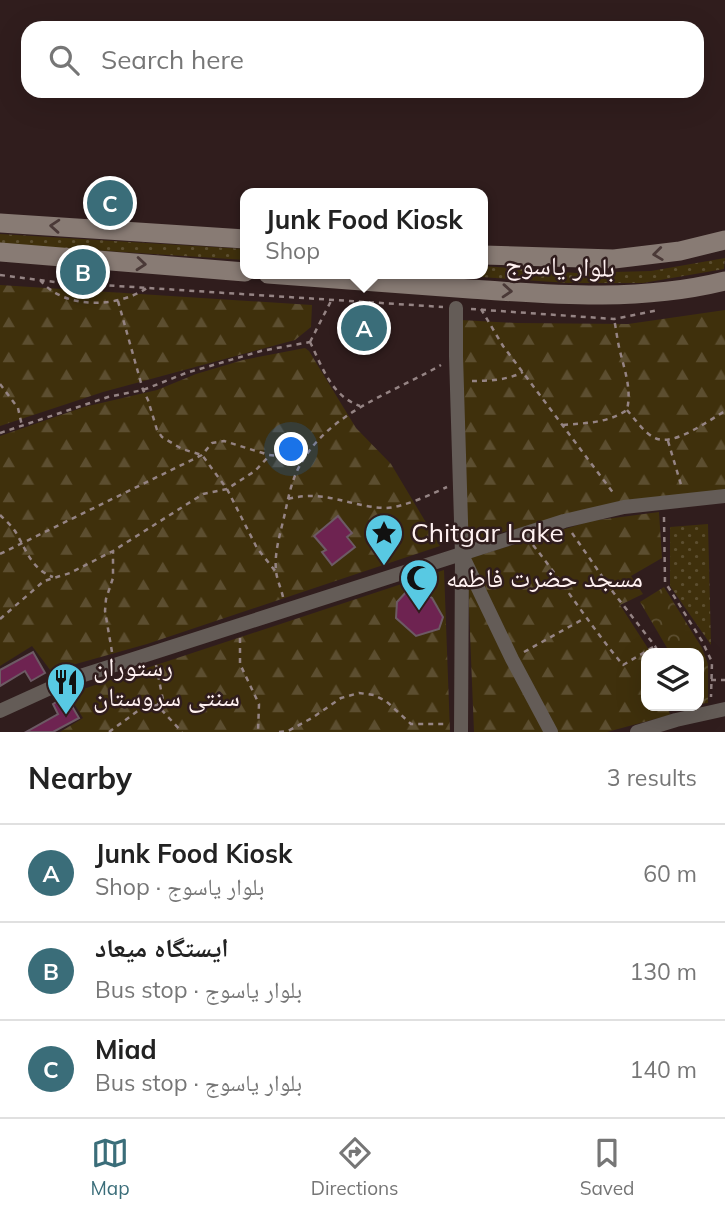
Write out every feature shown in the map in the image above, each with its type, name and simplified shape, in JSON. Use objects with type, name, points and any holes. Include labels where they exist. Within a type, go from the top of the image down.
[{"type":"main road","points":[[0,223],[240,239]]},
{"type":"main road","name":"بلوار یاسوج","points":[[488,255],[614,259],[680,251],[725,240]]},
{"type":"main road","points":[[0,252],[240,272]]},
{"type":"main road","name":"بلوار یاسوج","points":[[335,279],[549,295],[624,295],[725,281]]},
{"type":"street","points":[[456,308],[462,554],[461,728]]},
{"type":"street","points":[[0,710],[68,680],[564,522],[624,507],[725,496]]},
{"type":"street","points":[[462,554],[512,659],[551,732]]},
{"type":"street","points":[[637,732],[718,711]]},
{"type":"path","points":[[0,275],[146,288],[614,318],[664,310]]},
{"type":"path","points":[[40,280],[53,292],[91,303],[118,300],[146,288]]},
{"type":"path","points":[[118,300],[157,430],[162,438],[202,455],[226,489],[257,548],[276,572]]},
{"type":"path","points":[[331,300],[310,342],[323,372],[332,384],[344,398],[362,407]]},
{"type":"path","points":[[481,309],[503,346],[624,507]]},
{"type":"path","points":[[562,425],[601,422],[617,417],[627,410],[630,398],[628,383],[614,318]]},
{"type":"path","points":[[0,433],[108,397],[143,390],[186,373],[261,351],[310,342]]},
{"type":"path","points":[[287,610],[276,572],[276,560],[288,499],[304,459],[312,447],[338,422],[456,356]]},
{"type":"path","points":[[456,380],[515,377],[523,372]]},
{"type":"path","points":[[0,384],[18,408],[22,425]]},
{"type":"path","points":[[627,410],[652,436],[668,441],[680,438],[725,411]]},
{"type":"path","points":[[0,554],[202,455],[212,443],[224,441],[269,455],[304,459]]},
{"type":"path","points":[[668,441],[686,500]]},
{"type":"path","points":[[0,619],[44,581],[70,573],[113,551],[203,494],[226,489],[255,471],[269,455]]},
{"type":"path","points":[[288,499],[318,495],[348,503],[388,508],[459,482]]},
{"type":"path","points":[[662,503],[665,582],[712,662],[711,680],[718,711]]},
{"type":"path","points":[[0,514],[16,533],[32,563],[43,574],[55,578]]},
{"type":"path","points":[[524,535],[624,665],[655,646],[564,522]]},
{"type":"path","points":[[113,551],[113,578],[105,611],[108,640],[116,665]]},
{"type":"path","points":[[512,659],[586,617]]},
{"type":"path","points":[[242,625],[240,664],[259,704],[258,732]]},
{"type":"path","points":[[109,732],[139,710],[157,705],[163,700],[156,661],[151,654]]},
{"type":"path","points":[[711,680],[725,680]]},
{"type":"path","points":[[279,732],[288,731],[312,718],[341,698],[359,693],[374,695],[386,701],[411,724],[461,728]]},
{"type":"path","points":[[157,705],[182,732]]},
{"type":"green space","points":[[0,234],[240,249],[240,260],[0,244]]},
{"type":"green space","points":[[725,258],[724,269],[643,283],[568,283],[488,278],[488,266],[576,273],[651,271]]},
{"type":"green space","points":[[0,285],[312,305],[311,327],[295,340],[103,392],[0,426]]},
{"type":"green space","points":[[725,310],[725,491],[612,504],[465,542],[461,320],[628,324]]},
{"type":"green space","points":[[305,348],[356,428],[391,464],[440,546],[147,644],[51,671],[32,646],[0,666],[0,436],[84,407],[157,390],[196,374],[243,360]]},
{"type":"green space","points":[[659,512],[662,558],[631,576],[643,594],[620,605],[648,648],[641,648],[641,711],[669,711],[670,715],[607,732],[474,732],[467,559],[591,521]]},
{"type":"green space","points":[[708,524],[711,645],[670,586],[670,527]]},
{"type":"green space","points":[[444,570],[450,732],[60,732],[83,718],[68,694]]},
{"type":"green space","points":[[664,587],[702,648],[667,648],[640,602]]},
{"type":"green space","points":[[704,653],[708,664],[708,703],[704,703]]},
{"type":"building","points":[[338,516],[352,533],[347,537],[355,547],[332,565],[322,552],[326,550],[314,536]]},
{"type":"building","name":"مسجد حضرت فاطمه","points":[[413,590],[432,598],[443,617],[439,629],[416,636],[396,618],[397,602],[407,591]]},
{"type":"building","points":[[33,652],[45,673],[31,681],[25,671],[0,686],[0,670]]},
{"type":"building","name":"رستوران سنتی سروستان","points":[[66,696],[79,718],[53,732],[26,732],[58,714],[53,704]]},
{"type":"place","name":"Miad","points":[[110,203]]},
{"type":"place","name":"ایستگاه میعاد","points":[[83,272]]},
{"type":"place","name":"Junk Food Kiosk","points":[[364,328]]},
{"type":"place","name":"Chitgar Lake","points":[[384,567]]},
{"type":"place","name":"مسجد حضرت فاطمه","points":[[419,612]]},
{"type":"place","name":"رستوران سنتی سروستان","points":[[66,716]]}]
